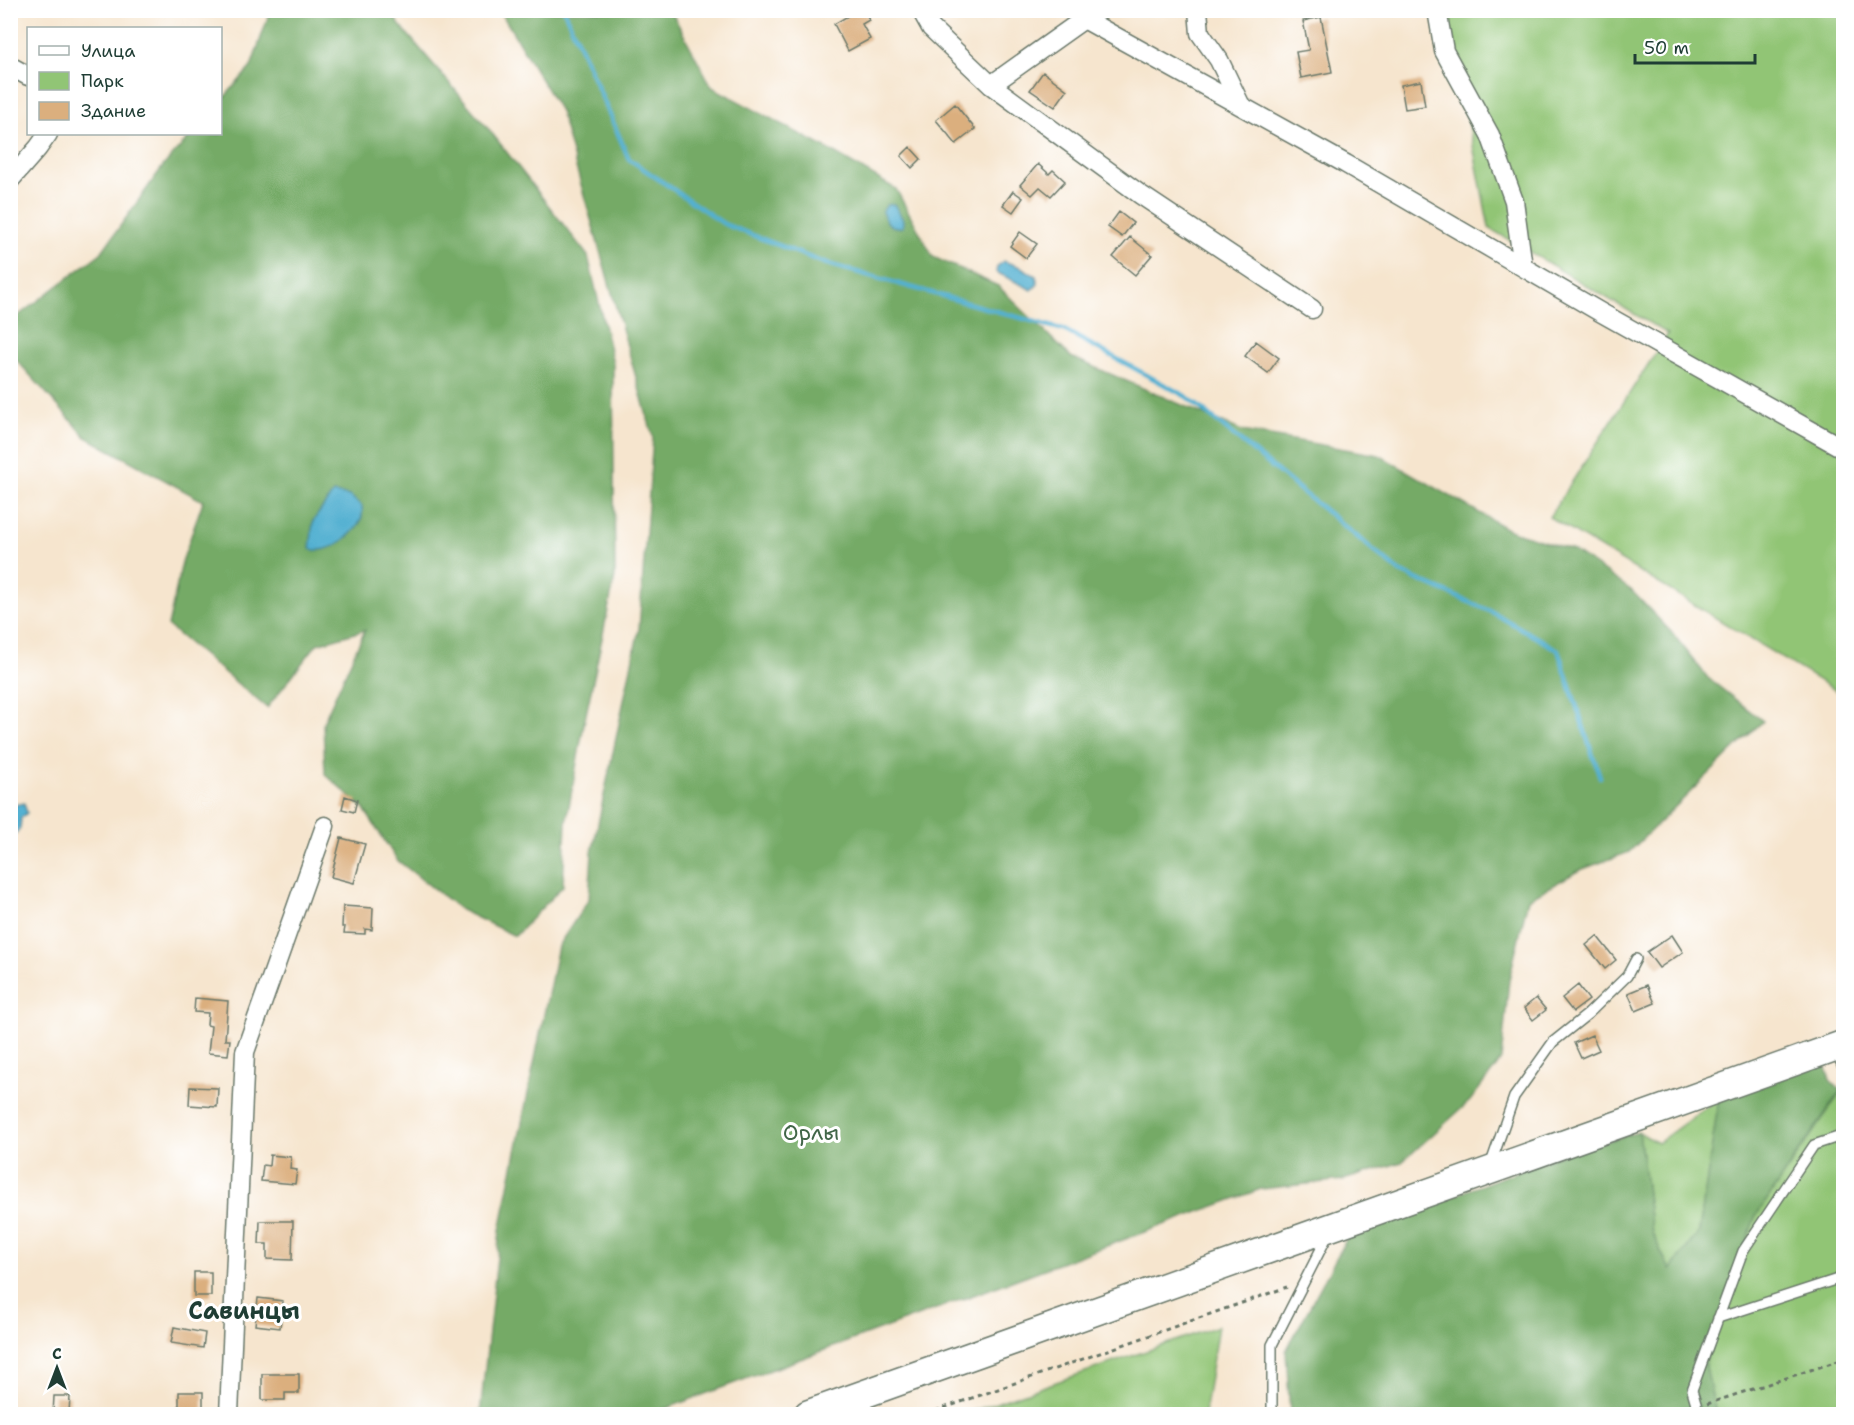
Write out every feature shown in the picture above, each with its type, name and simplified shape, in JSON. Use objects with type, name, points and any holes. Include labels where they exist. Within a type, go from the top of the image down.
[{"type":"main road","points":[[808,1414],[1488,1171],[1841,1054]]},
{"type":"street","points":[[921,10],[931,28],[991,85],[1140,195],[1312,309]]},
{"type":"street","points":[[1198,10],[1200,33],[1220,60],[1241,106]]},
{"type":"street","points":[[1437,10],[1444,51],[1490,135],[1514,201],[1523,267]]},
{"type":"street","points":[[991,85],[1084,20],[1346,164],[1844,449]]},
{"type":"street","points":[[10,66],[27,74]]},
{"type":"street","points":[[10,180],[47,135]]},
{"type":"street","points":[[229,1414],[245,1052],[325,826]]},
{"type":"lane","points":[[1488,1171],[1514,1097],[1553,1042],[1588,1014],[1627,976],[1636,959]]},
{"type":"lane","points":[[1698,1411],[1692,1390],[1743,1251],[1814,1145],[1844,1135]]},
{"type":"lane","points":[[1272,1414],[1272,1345],[1332,1227]]},
{"type":"lane","points":[[1718,1318],[1844,1277]]},
{"type":"path","points":[[927,1414],[1304,1281]]},
{"type":"path","points":[[1698,1411],[1844,1359]]},
{"type":"green space","points":[[270,11],[391,11],[399,24],[491,132],[588,256],[613,363],[615,577],[566,823],[563,886],[515,936],[461,910],[397,860],[364,809],[325,774],[323,723],[365,630],[317,644],[267,708],[168,626],[182,562],[203,501],[86,437],[11,354],[11,321],[101,253],[163,166],[191,135],[222,135],[222,100],[251,67]]},
{"type":"green space","name":"Орлы","points":[[500,11],[671,11],[712,87],[896,189],[933,257],[998,286],[1071,357],[1242,431],[1379,455],[1509,530],[1574,551],[1631,590],[1673,634],[1708,678],[1763,721],[1629,852],[1580,870],[1528,899],[1509,980],[1501,1060],[1470,1101],[1402,1162],[1343,1180],[1261,1189],[651,1414],[480,1414],[500,1230],[558,946],[589,899],[592,852],[639,629],[653,437],[560,111]]},
{"type":"green space","points":[[1447,11],[1843,11],[1843,695],[1549,517],[1668,334],[1489,228]]},
{"type":"green space","points":[[1824,1062],[1830,1080],[1841,1090],[1755,1217],[1705,1363],[1716,1414],[1290,1414],[1286,1351],[1348,1236],[1573,1150],[1639,1132],[1652,1233],[1670,1270],[1699,1232],[1719,1098]]},
{"type":"green space","points":[[1843,1089],[1843,1414],[1716,1414],[1705,1363],[1755,1217]]},
{"type":"green space","points":[[1719,1098],[1699,1232],[1670,1270],[1652,1233],[1639,1132],[1657,1143]]},
{"type":"green space","points":[[1218,1326],[1204,1414],[964,1414]]},
{"type":"water","points":[[894,204],[903,220],[903,227],[890,224],[882,212],[887,205]]},
{"type":"water","points":[[1003,261],[1021,267],[1036,276],[1038,284],[1032,290],[996,272],[997,267]]},
{"type":"water","points":[[333,493],[350,496],[362,506],[360,523],[342,542],[325,549],[310,549],[313,521]]},
{"type":"water","points":[[11,800],[14,805],[24,803],[27,813],[21,818],[20,829],[12,837]]},
{"type":"building","points":[[858,10],[864,10],[869,20],[862,24],[870,39],[848,51],[834,24]]},
{"type":"building","points":[[1321,17],[1332,72],[1301,78],[1296,52],[1309,50],[1303,21]]},
{"type":"building","points":[[1043,72],[1067,90],[1055,107],[1030,90]]},
{"type":"building","points":[[1421,81],[1425,106],[1405,109],[1401,85]]},
{"type":"building","points":[[955,104],[975,129],[956,144],[936,120]]},
{"type":"building","points":[[910,147],[921,159],[912,168],[901,156]]},
{"type":"building","points":[[1038,164],[1049,174],[1053,170],[1065,181],[1051,196],[1040,187],[1032,195],[1020,185]]},
{"type":"building","points":[[1013,191],[1023,198],[1013,212],[1003,205]]},
{"type":"building","points":[[1119,212],[1133,223],[1122,237],[1108,227]]},
{"type":"building","points":[[1020,232],[1037,244],[1026,258],[1010,246]]},
{"type":"building","points":[[1130,237],[1152,255],[1135,275],[1113,257]]},
{"type":"building","points":[[1256,341],[1279,358],[1268,373],[1245,356]]},
{"type":"building","points":[[345,796],[357,800],[354,812],[342,809]]},
{"type":"building","points":[[341,838],[365,844],[354,883],[331,877]]},
{"type":"building","points":[[343,906],[373,908],[372,930],[365,929],[365,934],[344,933]]},
{"type":"building","points":[[1672,935],[1683,952],[1659,968],[1647,952]]},
{"type":"building","points":[[1597,936],[1616,960],[1605,969],[1586,945]]},
{"type":"building","points":[[1578,985],[1589,1000],[1573,1012],[1562,998]]},
{"type":"building","points":[[1647,985],[1655,1003],[1636,1011],[1628,993]]},
{"type":"building","points":[[195,998],[228,1001],[225,1040],[230,1040],[228,1055],[208,1053],[211,1026],[207,1025],[208,1013],[194,1012]]},
{"type":"building","points":[[1536,998],[1546,1010],[1533,1020],[1524,1008]]},
{"type":"building","points":[[1592,1035],[1599,1050],[1581,1058],[1574,1043]]},
{"type":"building","points":[[190,1087],[218,1088],[217,1107],[189,1105]]},
{"type":"building","points":[[270,1155],[291,1157],[290,1169],[297,1170],[295,1184],[261,1181],[263,1165],[269,1166]]},
{"type":"building","points":[[260,1221],[293,1221],[292,1260],[267,1259],[267,1244],[259,1244]]},
{"type":"building","points":[[194,1272],[211,1272],[211,1296],[194,1296]]},
{"type":"building","points":[[258,1298],[283,1301],[280,1328],[255,1325]]},
{"type":"building","points":[[174,1327],[205,1333],[203,1348],[171,1343]]},
{"type":"building","points":[[262,1374],[299,1374],[299,1393],[285,1393],[285,1400],[262,1400]]},
{"type":"building","points":[[179,1392],[203,1392],[203,1410],[197,1410],[197,1414],[179,1414]]},
{"type":"building","points":[[54,1396],[70,1396],[69,1414],[53,1414]]},
{"type":"waterway","points":[[564,10],[629,159],[724,224],[824,263],[1064,330],[1187,397],[1400,572],[1492,612],[1558,650],[1600,777]]},
{"type":"district","name":"Савинцы","points":[[244,1311]]}]
